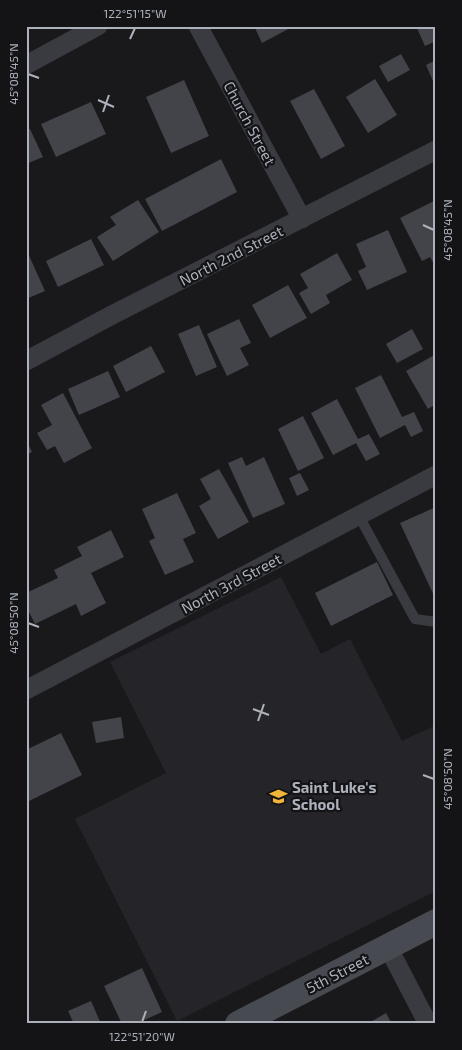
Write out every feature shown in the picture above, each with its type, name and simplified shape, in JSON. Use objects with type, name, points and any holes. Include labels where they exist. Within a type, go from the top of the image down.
[{"type":"street","points":[[26,65],[98,26]]},
{"type":"street","name":"Church Street","points":[[198,26],[302,219]]},
{"type":"street","name":"North 2nd Street","points":[[26,361],[112,315],[436,150]]},
{"type":"street","name":"North 3rd Street","points":[[26,690],[436,475]]},
{"type":"street","name":"5th Street","points":[[238,1024],[436,922]]},
{"type":"street","points":[[388,947],[428,1024]]},
{"type":"lane","points":[[359,516],[415,619],[436,622]]},
{"type":"shaded area","name":"Saint Luke's School","points":[[281,577],[321,654],[350,639],[402,741],[436,725],[436,891],[177,1021],[75,819],[166,773],[110,662]]},
{"type":"building","points":[[254,26],[294,26],[262,43]]},
{"type":"building","points":[[416,26],[436,26],[436,41],[425,46]]},
{"type":"building","points":[[401,54],[410,70],[388,82],[379,66]]},
{"type":"building","points":[[436,60],[436,88],[426,65]]},
{"type":"building","points":[[375,79],[397,115],[368,133],[346,97]]},
{"type":"building","points":[[184,80],[209,136],[171,153],[146,97]]},
{"type":"building","points":[[314,89],[345,146],[321,159],[290,101]]},
{"type":"building","points":[[91,102],[106,134],[56,157],[41,124]]},
{"type":"building","points":[[30,129],[43,157],[26,164],[26,131]]},
{"type":"building","points":[[221,159],[237,192],[162,231],[145,199]]},
{"type":"building","points":[[138,200],[159,232],[113,261],[97,237],[116,225],[110,217]]},
{"type":"building","points":[[436,200],[436,268],[430,257],[422,261],[400,218]]},
{"type":"building","points":[[388,230],[407,272],[367,290],[358,271],[366,267],[356,244]]},
{"type":"building","points":[[91,239],[104,265],[58,287],[46,261]]},
{"type":"building","points":[[26,249],[45,291],[26,299]]},
{"type":"building","points":[[337,253],[352,280],[326,295],[330,303],[311,314],[299,293],[308,288],[300,274]]},
{"type":"building","points":[[288,285],[307,318],[270,338],[252,305]]},
{"type":"building","points":[[239,319],[251,343],[240,348],[249,365],[227,376],[207,334]]},
{"type":"building","points":[[199,325],[217,367],[196,376],[178,334]]},
{"type":"building","points":[[412,329],[423,349],[397,363],[386,344]]},
{"type":"building","points":[[151,346],[165,372],[126,392],[113,366]]},
{"type":"building","points":[[436,354],[436,404],[428,409],[406,371]]},
{"type":"building","points":[[108,371],[120,397],[79,415],[68,389]]},
{"type":"building","points":[[381,375],[402,417],[414,412],[423,431],[411,437],[405,425],[380,438],[355,388]]},
{"type":"building","points":[[63,393],[92,448],[64,463],[55,446],[47,450],[37,433],[52,425],[41,405]]},
{"type":"building","points":[[337,399],[358,439],[369,434],[380,454],[366,461],[356,443],[333,455],[311,413]]},
{"type":"building","points":[[303,416],[324,458],[298,471],[278,429]]},
{"type":"building","points":[[26,440],[32,452],[26,455]]},
{"type":"building","points":[[242,457],[246,466],[264,457],[285,504],[253,518],[228,463]]},
{"type":"building","points":[[219,469],[249,522],[218,539],[199,506],[211,499],[200,479]]},
{"type":"building","points":[[300,473],[309,490],[297,496],[289,478]]},
{"type":"building","points":[[177,493],[196,533],[183,539],[194,562],[165,575],[149,541],[155,538],[142,509]]},
{"type":"building","points":[[436,507],[436,600],[400,523]]},
{"type":"building","points":[[111,530],[124,557],[91,573],[106,603],[81,616],[76,604],[35,624],[26,606],[26,593],[58,578],[54,570],[82,556],[77,547]]},
{"type":"building","points":[[377,562],[393,595],[331,626],[315,593]]},
{"type":"building","points":[[121,717],[124,738],[96,743],[92,722]]},
{"type":"building","points":[[61,733],[82,775],[29,801],[26,794],[26,750]]},
{"type":"building","points":[[142,968],[162,1012],[136,1024],[122,1024],[104,986]]},
{"type":"building","points":[[91,1001],[101,1024],[74,1024],[68,1011]]},
{"type":"building","points":[[386,1013],[392,1024],[367,1024]]},
{"type":"place","name":"Saint Luke's School","points":[[278,796]]}]
